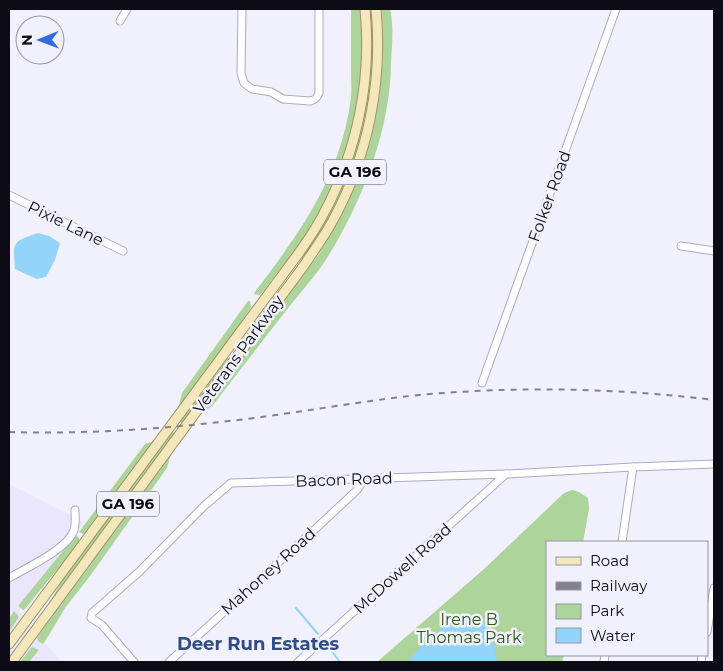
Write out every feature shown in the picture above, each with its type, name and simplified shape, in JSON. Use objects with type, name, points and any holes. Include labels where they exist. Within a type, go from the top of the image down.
[{"type":"main road","name":"Veterans Parkway","points":[[9,644],[290,266],[323,216],[344,169],[359,119],[366,64],[365,9]]},
{"type":"main road","name":"Veterans Parkway","points":[[14,660],[324,236],[355,173],[370,122],[377,72],[376,9]]},
{"type":"street","points":[[120,21],[127,9]]},
{"type":"street","points":[[242,9],[242,78],[244,83],[252,89],[271,92],[283,99],[314,100],[319,93],[319,9]]},
{"type":"street","name":"Folker Road","points":[[482,383],[616,9]]},
{"type":"street","name":"Pixie Lane","points":[[9,195],[123,251]]},
{"type":"street","points":[[681,246],[714,251]]},
{"type":"street","name":"Bacon Road","points":[[134,662],[102,625],[91,618],[92,613],[139,572],[204,506],[231,484],[714,464]]},
{"type":"street","points":[[622,541],[633,467]]},
{"type":"street","name":"McDowell Road","points":[[298,662],[506,474]]},
{"type":"street","name":"Mahoney Road","points":[[169,662],[357,490],[365,478]]},
{"type":"street","points":[[9,578],[60,547],[74,530],[74,510]]},
{"type":"street","points":[[708,626],[714,588]]},
{"type":"shaded area","points":[[9,484],[84,522],[19,611],[61,662],[9,662]]},
{"type":"green space","points":[[351,9],[361,9],[363,62],[356,112],[338,175],[308,232],[262,293],[259,295],[254,294],[315,204],[337,157],[345,131],[351,96]]},
{"type":"green space","points":[[369,9],[373,9],[375,38],[371,96],[364,133],[348,181],[328,223],[302,261],[334,204],[353,158],[360,134],[365,109],[370,58]]},
{"type":"green space","points":[[382,9],[390,9],[392,22],[390,87],[380,140],[362,191],[338,239],[320,268],[213,405],[201,414],[318,255],[353,189],[369,144],[379,96],[383,55]]},
{"type":"green space","points":[[248,301],[250,301],[251,307],[228,343],[178,409],[182,393]]},
{"type":"green space","points":[[227,357],[229,358],[220,373],[181,423],[180,421]]},
{"type":"green space","points":[[172,432],[176,433],[48,609],[46,608],[68,571]]},
{"type":"green space","points":[[155,441],[86,533],[79,532],[145,444]]},
{"type":"green space","points":[[171,454],[167,468],[65,608],[43,644],[38,641],[38,636]]},
{"type":"green space","name":"Irene B Thomas Park","points":[[572,490],[579,492],[588,498],[589,509],[583,541],[546,541],[546,656],[564,656],[562,662],[377,662],[484,569],[564,493]]},
{"type":"green space","points":[[76,535],[79,538],[79,542],[70,555],[23,610],[18,606]]},
{"type":"green space","points":[[14,611],[19,617],[9,632],[9,619]]},
{"type":"green space","points":[[32,647],[39,650],[29,662],[20,662]]},
{"type":"water","points":[[38,233],[49,236],[60,243],[55,260],[46,277],[37,279],[15,269],[14,253],[16,244],[19,241]]},
{"type":"water","points":[[472,615],[483,621],[487,627],[495,649],[497,662],[407,662],[428,640],[444,627]]},
{"type":"waterway","points":[[296,608],[318,634]]},
{"type":"waterway","points":[[326,644],[340,662]]},
{"type":"railway","points":[[9,432],[88,432],[167,427],[245,419],[419,395],[493,390],[604,391],[714,400]]},
{"type":"district","name":"Deer Run Estates","points":[[258,644]]}]
